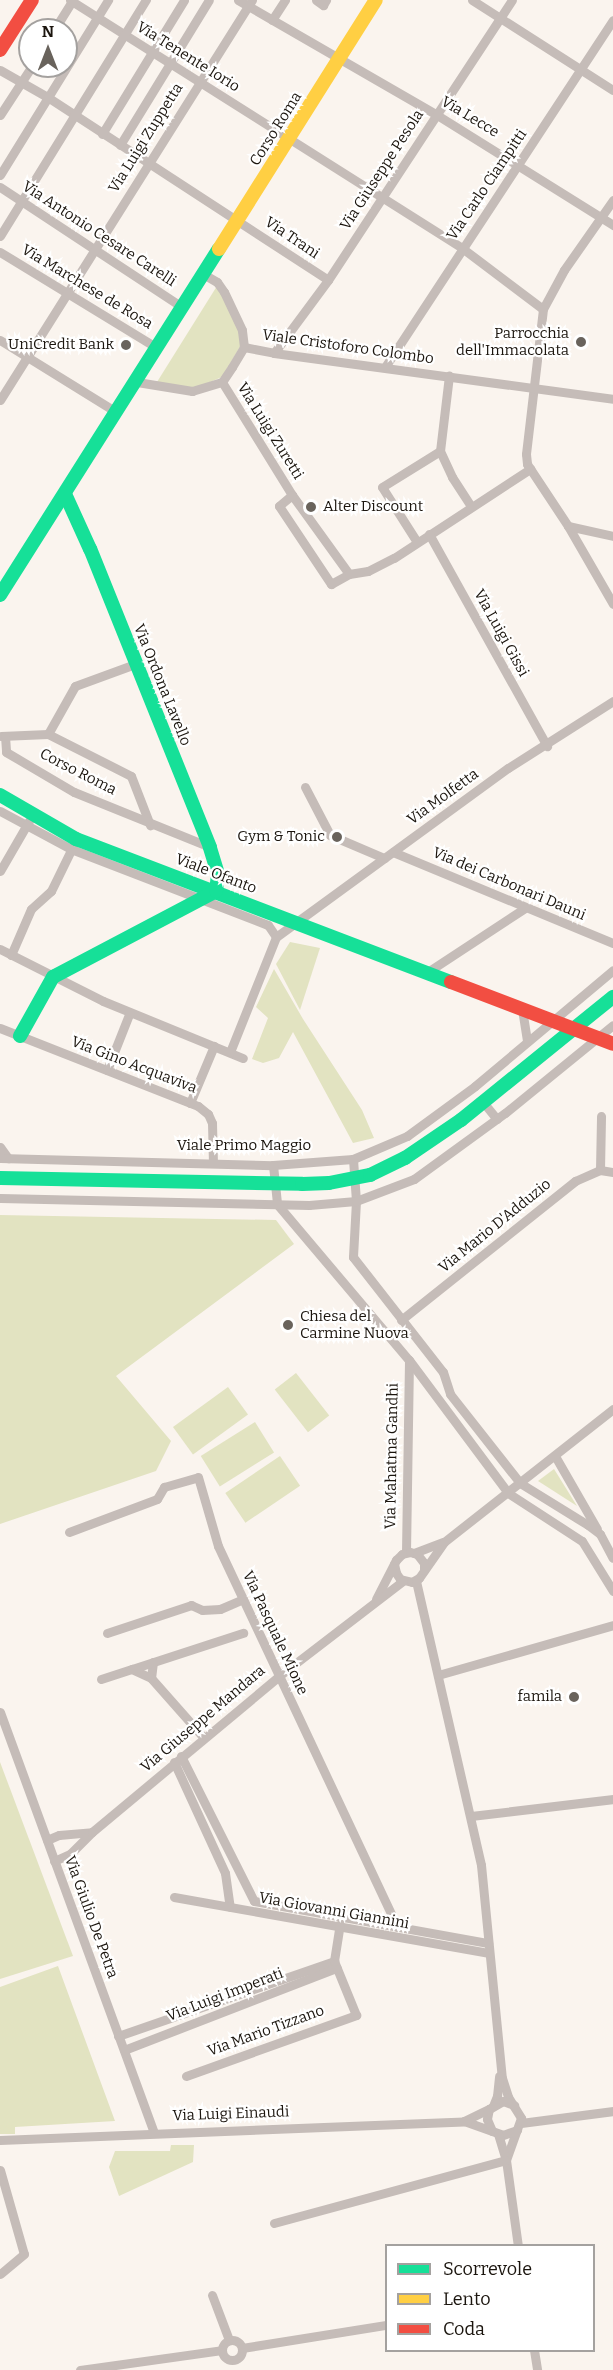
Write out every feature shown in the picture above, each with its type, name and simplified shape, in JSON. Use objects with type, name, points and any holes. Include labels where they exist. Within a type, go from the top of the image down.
[{"type":"street","points":[[0,50],[32,0]]},
{"type":"street","points":[[0,176],[108,0]]},
{"type":"street","points":[[0,236],[146,0]]},
{"type":"street","points":[[102,134],[183,0]]},
{"type":"street","points":[[120,145],[209,0]]},
{"type":"street","name":"Via Lecce","points":[[238,0],[250,3],[272,20],[436,115],[613,225]]},
{"type":"street","points":[[272,20],[285,0]]},
{"type":"street","points":[[316,0],[323,5],[326,0]]},
{"type":"street","name":"Corso Roma","points":[[65,494],[182,307],[205,275],[376,0]]},
{"type":"street","points":[[472,0],[613,90]]},
{"type":"street","name":"Via Giuseppe Pesola","points":[[274,353],[328,280],[512,0]]},
{"type":"street","points":[[61,18],[72,1]]},
{"type":"street","name":"Via Tenente Iorio","points":[[72,1],[462,248],[543,309]]},
{"type":"street","name":"Via Luigi Zuppetta","points":[[0,400],[250,3]]},
{"type":"street","name":"Via Carlo Ciampitti","points":[[384,367],[613,20]]},
{"type":"street","name":"Via Trani","points":[[0,70],[74,114],[328,280]]},
{"type":"street","points":[[0,115],[24,78]]},
{"type":"street","name":"Via Antonio Cesare Carelli","points":[[0,187],[182,307]]},
{"type":"street","points":[[613,200],[564,270],[543,309],[526,454],[530,469],[568,526],[613,604]]},
{"type":"street","name":"Via Marchese de Rosa","points":[[0,252],[158,348]]},
{"type":"street","points":[[137,382],[192,392],[222,382],[244,347],[242,330],[236,312],[217,282],[205,275]]},
{"type":"street","points":[[0,339],[116,412]]},
{"type":"street","name":"Viale Cristoforo Colombo","points":[[244,347],[613,399]]},
{"type":"street","name":"Viale Cristoforo Colombo","points":[[440,451],[449,376]]},
{"type":"street","name":"Via Luigi Zuretti","points":[[222,382],[292,495],[349,574],[331,584],[279,506],[292,495]]},
{"type":"street","points":[[417,542],[382,487],[440,451],[452,477],[471,506]]},
{"type":"street","points":[[349,574],[368,571],[530,469]]},
{"type":"street","points":[[0,595],[65,494]]},
{"type":"street","name":"Via Ordona Lavello","points":[[65,494],[90,549],[210,847],[218,874],[216,891]]},
{"type":"street","points":[[568,526],[613,536]]},
{"type":"street","name":"Via Luigi Gissi","points":[[429,534],[547,746]]},
{"type":"street","name":"Corso Roma","points":[[48,734],[75,687],[135,664]]},
{"type":"street","name":"Via Molfetta","points":[[276,937],[508,768],[547,746],[613,701]]},
{"type":"street","name":"Corso Roma","points":[[150,825],[130,776],[48,734],[3,736],[6,752],[75,792],[150,825],[210,847]]},
{"type":"street","points":[[305,787],[330,835],[384,858]]},
{"type":"street","name":"Viale Ofanto","points":[[0,795],[30,820],[74,844],[200,899],[268,925],[276,937]]},
{"type":"street","name":"Viale Ofanto","points":[[0,811],[30,820]]},
{"type":"street","points":[[0,871],[30,820]]},
{"type":"street","points":[[11,955],[32,909],[51,891],[74,844]]},
{"type":"street","name":"Viale Ofanto","points":[[74,844],[216,891],[293,923],[613,1044]]},
{"type":"street","name":"Via dei Carbonari Dauni","points":[[393,852],[613,943]]},
{"type":"street","points":[[20,1036],[53,976],[216,891]]},
{"type":"street","points":[[426,973],[525,908]]},
{"type":"street","points":[[230,1052],[276,937]]},
{"type":"street","points":[[0,949],[130,1012],[243,1058]]},
{"type":"street","name":"Viale Primo Maggio","points":[[4,1158],[273,1165],[353,1159],[407,1136],[475,1086],[613,970]]},
{"type":"street","points":[[0,1178],[275,1184],[329,1183],[370,1175],[405,1158],[483,1102],[613,997]]},
{"type":"street","points":[[522,1009],[526,1042]]},
{"type":"street","points":[[107,1070],[130,1012]]},
{"type":"street","points":[[0,1198],[309,1205],[356,1202],[414,1179],[497,1119],[613,1025]]},
{"type":"street","name":"Via Gino Acquaviva","points":[[0,1028],[190,1103],[208,1114],[212,1123],[213,1163]]},
{"type":"street","points":[[190,1103],[214,1046]]},
{"type":"street","points":[[483,1102],[497,1119]]},
{"type":"street","points":[[601,1116],[600,1170],[613,1172]]},
{"type":"street","points":[[601,1135],[613,1136]]},
{"type":"street","points":[[0,1147],[4,1158]]},
{"type":"street","points":[[353,1159],[356,1202],[353,1257],[443,1372],[450,1394],[520,1483],[565,1509],[600,1534]]},
{"type":"street","points":[[273,1165],[277,1204],[409,1360],[508,1492],[582,1541],[613,1591]]},
{"type":"street","name":"Via Mario D'Adduzio","points":[[401,1320],[575,1181],[600,1170]]},
{"type":"street","name":"Via Mahatma Gandhi","points":[[409,1360],[410,1552]]},
{"type":"street","points":[[506,2160],[519,2126],[520,2113],[506,2090],[500,2062],[481,1865],[416,1581],[444,1542],[613,1409]]},
{"type":"street","points":[[555,1456],[613,1558]]},
{"type":"street","name":"Via Pasquale Mione","points":[[69,1532],[157,1499],[164,1487],[198,1477],[218,1546],[398,1927]]},
{"type":"street","points":[[416,1581],[403,1581],[396,1573],[394,1564],[399,1556],[444,1542]]},
{"type":"street","points":[[410,1552],[422,1559],[424,1570]]},
{"type":"street","name":"Via Giuseppe Mandara","points":[[374,1604],[394,1564]]},
{"type":"street","name":"Via Giuseppe Mandara","points":[[54,1861],[70,1854],[92,1832],[279,1676],[403,1581]]},
{"type":"street","points":[[107,1633],[191,1605],[202,1610],[220,1609],[243,1599]]},
{"type":"street","points":[[438,1675],[613,1625]]},
{"type":"street","points":[[101,1679],[243,1633]]},
{"type":"street","points":[[152,1678],[153,1662]]},
{"type":"street","points":[[132,1669],[152,1678],[204,1738]]},
{"type":"street","name":"Via Giulio De Petra","points":[[0,1712],[154,2132]]},
{"type":"street","points":[[178,1759],[225,1873],[230,1907]]},
{"type":"street","name":"Via Giovanni Giannini","points":[[178,1759],[254,1901],[398,1927],[488,1948]]},
{"type":"street","points":[[471,1816],[613,1799]]},
{"type":"street","points":[[46,1840],[59,1835],[92,1832]]},
{"type":"street","name":"Via Giovanni Giannini","points":[[174,1897],[339,1928],[488,1948]]},
{"type":"street","points":[[336,1965],[341,1917]]},
{"type":"street","name":"Via Luigi Imperati","points":[[118,2036],[336,1965]]},
{"type":"street","name":"Via Luigi Imperati","points":[[124,2050],[336,1965]]},
{"type":"street","name":"Via Mario Tizzano","points":[[186,2076],[356,2014],[336,1965]]},
{"type":"street","points":[[500,2062],[497,2096],[487,2119],[496,2133],[506,2160],[518,2244]]},
{"type":"street","points":[[491,2108],[503,2101],[514,2105]]},
{"type":"street","name":"Via Luigi Einaudi","points":[[464,2121],[491,2108]]},
{"type":"street","points":[[496,2133],[508,2135],[519,2126],[613,2111]]},
{"type":"street","name":"Via Luigi Einaudi","points":[[0,2140],[464,2121],[496,2133]]},
{"type":"street","points":[[274,2223],[506,2160]]},
{"type":"street","points":[[0,2170],[24,2254],[0,2274]]},
{"type":"street","points":[[212,2295],[229,2340]]},
{"type":"street","points":[[242,2348],[385,2325]]},
{"type":"street","points":[[222,2350],[224,2344],[229,2340],[239,2342],[242,2348]]},
{"type":"street","points":[[240,2370],[236,2359],[242,2348]]},
{"type":"street","points":[[222,2350],[227,2358],[236,2359]]},
{"type":"street","points":[[80,2370],[222,2350]]},
{"type":"street","points":[[534,2352],[537,2370]]},
{"type":"green space","points":[[217,286],[240,332],[241,345],[222,377],[193,389],[157,382]]},
{"type":"green space","points":[[290,942],[320,948],[300,1010],[276,964]]},
{"type":"green space","points":[[274,969],[303,1019],[362,1110],[374,1138],[353,1143],[293,1032],[279,1058],[263,1063],[252,1059],[268,1018],[256,1007]]},
{"type":"green space","points":[[0,1215],[276,1220],[294,1244],[116,1376],[171,1441],[156,1471],[0,1524]]},
{"type":"green space","points":[[296,1373],[329,1416],[308,1432],[275,1390]]},
{"type":"green space","points":[[228,1387],[248,1415],[193,1454],[173,1427]]},
{"type":"green space","points":[[255,1422],[274,1453],[220,1486],[201,1456]]},
{"type":"green space","points":[[280,1456],[300,1486],[245,1523],[225,1493]]},
{"type":"green space","points":[[554,1469],[577,1506],[538,1481]]},
{"type":"green space","points":[[0,1762],[73,1956],[0,1979]]},
{"type":"green space","points":[[58,1966],[115,2121],[15,2127],[15,2134],[0,2134],[0,1987]]},
{"type":"green space","points":[[171,2145],[194,2145],[193,2162],[119,2196],[109,2167],[115,2151],[170,2151]]},
{"type":"traffic: fast","points":[[0,595],[219,249]]},
{"type":"traffic: fast","points":[[20,1036],[53,977],[216,891],[218,874],[210,847],[90,549],[65,494]]},
{"type":"traffic: fast","points":[[0,795],[76,839],[451,982]]},
{"type":"traffic: fast","points":[[0,1178],[302,1184],[329,1183],[370,1175],[405,1158],[461,1120],[613,997]]},
{"type":"traffic: slow","points":[[219,249],[376,0]]},
{"type":"traffic: jam","points":[[0,50],[32,0]]},
{"type":"traffic: jam","points":[[451,982],[613,1044]]},
{"type":"place","name":"Parrocchia dell'Immacolata","points":[[581,342]]},
{"type":"place","name":"UniCredit Bank","points":[[126,345]]},
{"type":"place","name":"Alter Discount","points":[[311,507]]},
{"type":"place","name":"Gym & Tonic","points":[[337,837]]},
{"type":"place","name":"Chiesa del Carmine Nuova","points":[[288,1325]]},
{"type":"place","name":"famila","points":[[574,1697]]}]
